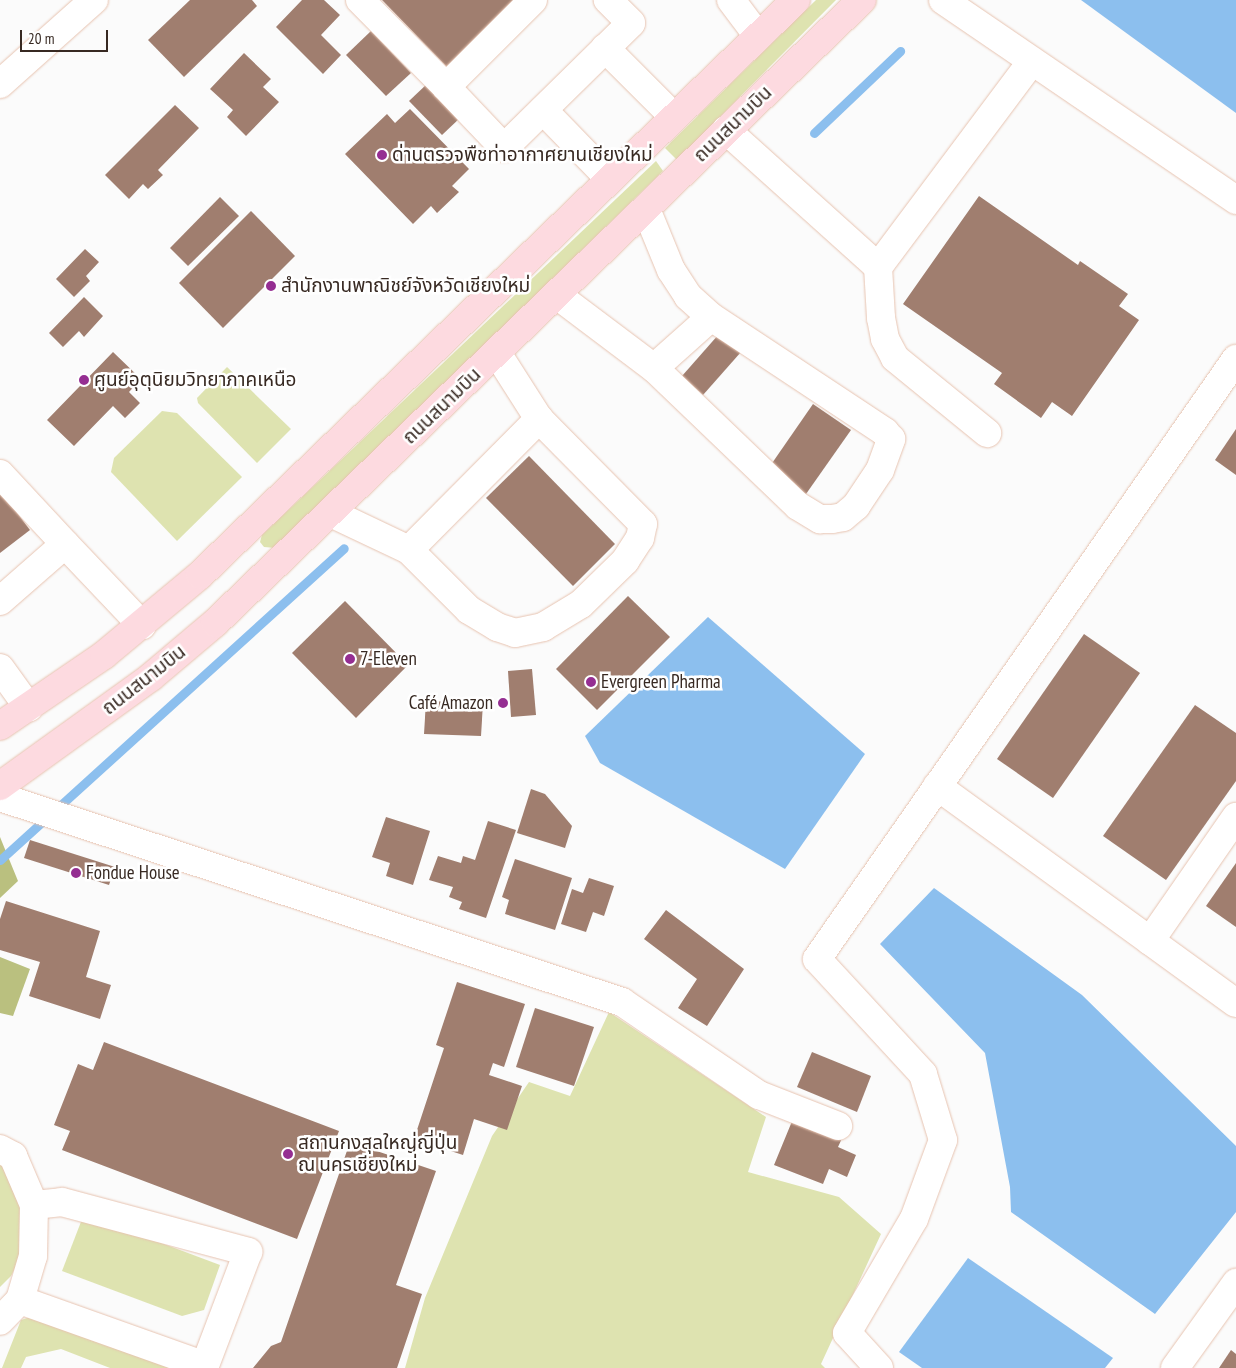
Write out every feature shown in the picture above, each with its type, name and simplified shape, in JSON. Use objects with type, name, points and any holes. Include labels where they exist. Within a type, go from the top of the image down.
[{"type":"main road","points":[[0,726],[29,708],[142,625],[200,574],[673,116],[796,0]]},
{"type":"main road","name":"ถนนสนามบิน","points":[[0,786],[151,677],[215,623],[331,514],[862,0]]},
{"type":"street","points":[[0,84],[94,0]]},
{"type":"street","points":[[360,0],[504,148],[631,24],[608,0]]},
{"type":"street","points":[[446,87],[533,0]]},
{"type":"street","points":[[731,0],[758,36]]},
{"type":"street","points":[[943,0],[1236,200]]},
{"type":"street","points":[[605,48],[673,116]]},
{"type":"street","points":[[987,433],[895,358],[885,339],[881,318],[878,266],[1032,61]]},
{"type":"street","points":[[542,110],[609,178]]},
{"type":"street","points":[[726,130],[878,266]]},
{"type":"street","points":[[557,296],[654,368],[798,506],[820,519],[832,520],[842,516],[856,506],[880,470],[889,448],[890,439],[885,432],[711,317],[688,296],[671,270],[646,209]]},
{"type":"street","points":[[654,368],[711,317]]},
{"type":"street","points":[[331,514],[409,550],[469,610],[515,633],[543,627],[581,604],[625,561],[640,538],[643,524],[640,518],[539,419],[497,353]]},
{"type":"street","points":[[879,1368],[847,1333],[914,1220],[943,1140],[923,1074],[817,959],[1236,359]]},
{"type":"street","points":[[409,550],[539,419]]},
{"type":"street","points":[[0,474],[142,625]]},
{"type":"street","points":[[0,601],[65,544]]},
{"type":"street","points":[[0,668],[29,708]]},
{"type":"street","points":[[938,786],[1236,1003]]},
{"type":"street","points":[[0,797],[622,1002],[759,1095],[838,1126]]},
{"type":"street","points":[[1150,941],[1236,817]]},
{"type":"street","points":[[0,1149],[13,1156],[34,1205],[33,1256],[20,1300],[0,1321]]},
{"type":"street","points":[[20,1300],[205,1367],[248,1252],[62,1202],[34,1205]]},
{"type":"street","points":[[1175,1368],[1236,1283]]},
{"type":"green space","points":[[816,0],[836,0],[677,160],[665,148]]},
{"type":"green space","points":[[656,161],[663,171],[276,548],[264,547],[260,542],[262,535]]},
{"type":"green space","points":[[227,367],[291,429],[257,463],[198,403],[197,398]]},
{"type":"green space","points":[[162,411],[177,413],[242,477],[177,541],[111,472],[114,458]]},
{"type":"green space","points":[[0,837],[18,881],[0,898]]},
{"type":"green space","points":[[0,957],[30,969],[13,1016],[0,1013]]},
{"type":"green space","points":[[609,1012],[766,1117],[748,1172],[839,1197],[881,1234],[821,1364],[825,1368],[405,1368],[425,1298],[492,1136],[529,1082],[570,1096]]},
{"type":"green space","points":[[0,1160],[25,1199],[24,1252],[11,1276],[0,1287]]},
{"type":"green space","points":[[84,1214],[220,1265],[204,1310],[182,1316],[62,1271]]},
{"type":"green space","points":[[39,1314],[176,1368],[110,1368],[61,1349],[26,1357],[21,1368],[2,1368],[21,1320]]},
{"type":"water","points":[[1081,0],[1236,0],[1236,113]]},
{"type":"water","points":[[708,617],[865,754],[785,869],[600,763],[585,736]]},
{"type":"water","points":[[934,888],[1082,995],[1236,1146],[1236,1212],[1155,1314],[1011,1212],[1010,1187],[985,1053],[880,944]]},
{"type":"water","points":[[968,1258],[1113,1358],[1105,1368],[922,1368],[899,1352]]},
{"type":"building","points":[[190,0],[252,0],[257,6],[184,77],[148,40]]},
{"type":"building","points":[[302,0],[324,0],[340,15],[321,35],[341,55],[323,74],[276,27]]},
{"type":"building","points":[[382,0],[532,0],[447,67]]},
{"type":"building","points":[[371,31],[411,73],[386,96],[346,55]]},
{"type":"building","points":[[244,53],[271,79],[263,87],[279,102],[246,136],[227,117],[233,110],[210,89]]},
{"type":"building","points":[[428,83],[461,117],[442,135],[409,101]]},
{"type":"building","points":[[175,105],[199,128],[158,170],[163,175],[148,189],[143,184],[129,199],[105,175]]},
{"type":"building","points":[[410,109],[469,169],[452,186],[459,192],[437,213],[431,206],[413,224],[345,154],[387,114],[395,123]]},
{"type":"building","points":[[979,196],[1078,265],[1080,261],[1128,294],[1119,306],[1139,320],[1072,416],[1052,402],[1041,418],[994,384],[1002,373],[903,304]]},
{"type":"building","points":[[220,197],[239,216],[188,266],[170,248]]},
{"type":"building","points":[[251,211],[295,256],[223,328],[179,283]]},
{"type":"building","points":[[85,249],[99,262],[86,276],[90,281],[74,297],[56,279]]},
{"type":"building","points":[[84,297],[103,316],[84,337],[79,331],[63,347],[49,333]]},
{"type":"building","points":[[719,334],[741,352],[703,395],[682,376]]},
{"type":"building","points":[[113,352],[141,379],[129,392],[140,403],[125,418],[113,406],[74,446],[47,420]]},
{"type":"building","points":[[813,404],[851,430],[806,494],[768,469]]},
{"type":"building","points":[[1236,429],[1236,475],[1215,460]]},
{"type":"building","points":[[529,456],[615,544],[573,586],[486,498]]},
{"type":"building","points":[[0,490],[30,530],[0,553]]},
{"type":"building","points":[[628,596],[670,637],[597,710],[556,669]]},
{"type":"building","name":"7-Eleven","points":[[345,601],[408,665],[356,718],[292,653]]},
{"type":"building","points":[[1084,634],[1140,673],[1053,798],[997,759]]},
{"type":"building","points":[[532,669],[536,715],[511,717],[508,671]]},
{"type":"building","points":[[426,701],[483,703],[481,736],[424,734]]},
{"type":"building","points":[[1195,705],[1236,733],[1236,781],[1166,880],[1103,836]]},
{"type":"building","points":[[531,789],[545,794],[572,826],[565,848],[517,833]]},
{"type":"building","points":[[386,817],[430,831],[413,885],[386,876],[390,863],[372,857]]},
{"type":"building","points":[[488,821],[516,830],[486,918],[459,909],[462,902],[449,897],[453,887],[429,880],[438,856],[461,863],[463,856],[475,860]]},
{"type":"building","points":[[30,840],[115,867],[109,885],[24,858]]},
{"type":"building","points":[[515,859],[572,878],[555,930],[505,914],[509,900],[502,897]]},
{"type":"building","points":[[1236,863],[1236,927],[1206,906]]},
{"type":"building","points":[[589,878],[614,886],[604,916],[593,912],[586,932],[561,924],[572,889],[583,893]]},
{"type":"building","points":[[6,901],[100,931],[86,977],[111,985],[100,1019],[29,996],[40,962],[0,950],[0,919]]},
{"type":"building","points":[[666,910],[744,969],[707,1026],[678,1008],[697,979],[644,939]]},
{"type":"building","points":[[457,982],[525,1004],[504,1067],[493,1063],[489,1075],[522,1086],[507,1130],[474,1119],[463,1155],[414,1139],[444,1048],[436,1045]]},
{"type":"building","points":[[535,1008],[594,1027],[574,1086],[516,1067]]},
{"type":"building","points":[[104,1042],[339,1131],[297,1239],[62,1150],[70,1131],[54,1125],[78,1064],[93,1070]]},
{"type":"building","points":[[812,1052],[871,1076],[857,1112],[797,1087]]},
{"type":"building","points":[[795,1114],[844,1134],[838,1147],[856,1155],[847,1177],[829,1169],[823,1184],[774,1165]]},
{"type":"building","points":[[350,1142],[436,1171],[396,1285],[422,1294],[397,1368],[253,1368],[271,1346],[281,1342]]},
{"type":"building","points":[[1231,1350],[1236,1354],[1236,1368],[1219,1368]]},
{"type":"waterway","points":[[814,133],[900,51]]},
{"type":"waterway","points":[[0,860],[344,548]]},
{"type":"place","name":"ด่านตรวจพืชท่าอากาศยานเชียงใหม่","points":[[382,155]]},
{"type":"place","name":"สำนักงานพาณิชย์จังหวัดเชียงใหม่","points":[[271,286]]},
{"type":"place","name":"ศูนย์อุตุนิยมวิทยาภาคเหนือ","points":[[84,380]]},
{"type":"place","name":"7-Eleven","points":[[350,659]]},
{"type":"place","name":"Evergreen Pharma","points":[[591,682]]},
{"type":"place","name":"Café Amazon","points":[[503,703]]},
{"type":"place","name":"Fondue House","points":[[76,873]]},
{"type":"place","name":"สถานกงสุลใหญ่ญี่ปุ่น ณ นครเชียงใหม่","points":[[288,1154]]}]
